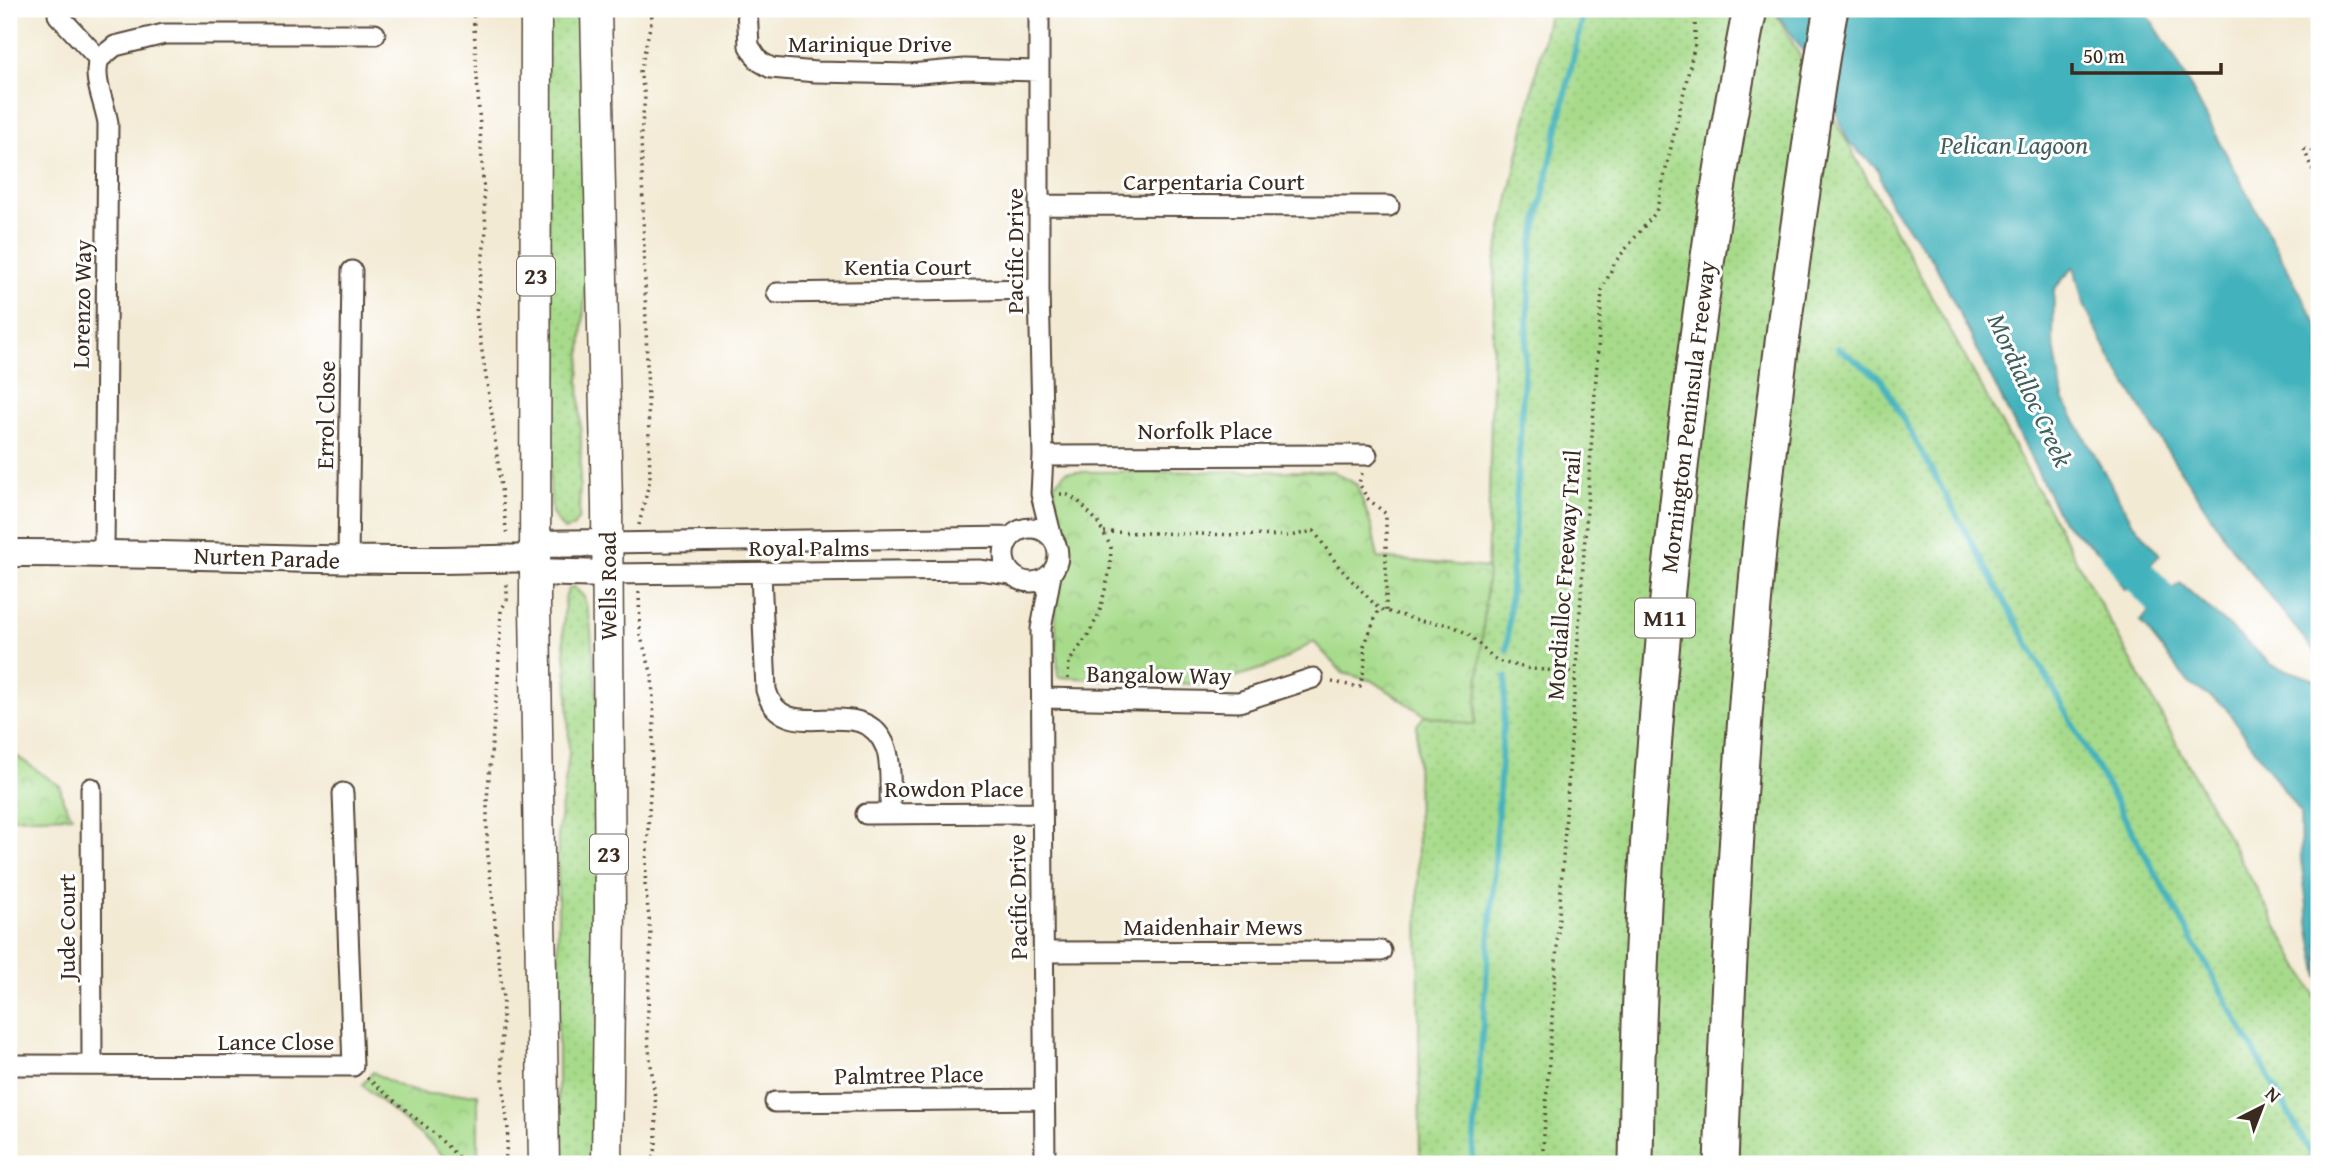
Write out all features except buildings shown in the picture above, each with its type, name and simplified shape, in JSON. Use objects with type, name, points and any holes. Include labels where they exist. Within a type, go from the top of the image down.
[{"type":"highway","name":"Mornington Peninsula Freeway","points":[[1636,1164],[1637,1057],[1653,742],[1667,594],[1692,370],[1736,76],[1750,9]]},
{"type":"highway","points":[[1721,1164],[1734,857],[1757,549],[1775,385],[1831,9]]},
{"type":"highway","points":[[1628,1164],[1637,1057]]},
{"type":"main road","name":"23","points":[[536,9],[526,558],[544,1164]]},
{"type":"main road","name":"Wells Road","points":[[596,9],[607,543],[610,933],[607,1164]]},
{"type":"street","name":"Marinique Drive","points":[[747,9],[749,46],[759,61],[771,68],[910,74],[965,69],[1039,71]]},
{"type":"street","name":"Pacific Drive","points":[[1039,9],[1039,289],[1043,456],[1041,494],[1052,538]]},
{"type":"street","points":[[58,15],[99,59],[115,46],[164,34],[375,34]]},
{"type":"street","name":"Lorenzo Way","points":[[99,59],[96,69],[106,106],[109,141],[104,552]]},
{"type":"street","name":"Carpentaria Court","points":[[1039,205],[1389,206]]},
{"type":"street","name":"Errol Close","points":[[348,560],[352,271]]},
{"type":"street","name":"Kentia Court","points":[[777,293],[1039,289]]},
{"type":"street","name":"Norfolk Place","points":[[1043,456],[1367,455]]},
{"type":"street","name":"Pacific Drive","points":[[1017,533],[1041,494]]},
{"type":"street","points":[[1039,529],[1052,538],[1058,552],[1051,575],[1043,580],[1018,578],[1004,559],[1006,543],[1017,533],[1039,529]]},
{"type":"street","name":"Royal Palms","points":[[607,543],[868,539],[1017,533]]},
{"type":"street","points":[[867,573],[868,539]]},
{"type":"street","name":"Nurten Parade","points":[[9,553],[104,552],[348,560],[526,558],[607,543]]},
{"type":"street","name":"Nurten Parade","points":[[526,558],[607,574]]},
{"type":"street","name":"Royal Palms","points":[[607,574],[979,570],[1018,578]]},
{"type":"street","points":[[761,573],[766,690],[769,701],[774,709],[788,718],[847,720],[862,722],[868,726],[882,740],[887,752],[890,814]]},
{"type":"street","name":"Pacific Drive","points":[[1045,1164],[1041,629],[1051,575]]},
{"type":"street","name":"Pacific Drive","points":[[1018,578],[1041,629]]},
{"type":"street","name":"Bangalow Way","points":[[1042,698],[1239,702],[1313,678]]},
{"type":"street","name":"Jude Court","points":[[91,788],[92,1065]]},
{"type":"street","name":"Lance Close","points":[[9,1065],[353,1066],[343,793]]},
{"type":"street","name":"Rowdon Place","points":[[866,814],[1041,813]]},
{"type":"street","name":"Maidenhair Mews","points":[[1044,952],[1381,951]]},
{"type":"street","name":"Palmtree Place","points":[[775,1102],[1044,1099]]},
{"type":"path","points":[[473,9],[486,230],[476,313],[505,515],[526,558],[501,610],[487,799],[487,846],[503,998],[500,1046],[508,1130],[505,1164]]},
{"type":"path","name":"Mordialloc Freeway Trail","points":[[1542,1164],[1602,290],[1615,262],[1656,212],[1695,44],[1695,9]]},
{"type":"path","points":[[2319,152],[2304,149],[2319,187]]},
{"type":"path","points":[[1367,455],[1359,484],[1367,498],[1385,514],[1386,611]]},
{"type":"path","points":[[1041,494],[1066,494],[1077,501],[1097,521],[1111,547],[1107,589],[1099,614],[1069,662],[1068,698]]},
{"type":"path","points":[[1104,532],[1290,536],[1314,531],[1339,567],[1379,609],[1421,621],[1451,625],[1468,634],[1497,661],[1531,669],[1575,672]]},
{"type":"path","points":[[1313,678],[1360,687],[1365,665],[1364,646],[1379,609]]},
{"type":"path","points":[[353,1066],[435,1134],[465,1164]]},
{"type":"green space","points":[[546,9],[588,9],[588,255],[579,381],[579,518],[573,527],[564,530],[552,514],[550,489]]},
{"type":"green space","points":[[1550,9],[1774,9],[2319,1003],[2319,1164],[1420,1164],[1417,725],[1425,715],[1475,725],[1487,576],[1495,262]]},
{"type":"green space","points":[[1333,471],[1357,485],[1372,528],[1378,558],[1488,568],[1475,725],[1425,715],[1373,681],[1343,673],[1314,642],[1273,665],[1210,685],[1058,677],[1054,583],[1060,557],[1054,484],[1066,472]]},
{"type":"green space","points":[[573,586],[584,597],[590,620],[598,708],[597,1164],[558,1164],[558,833],[569,754],[568,689],[563,629],[565,598]]},
{"type":"green space","points":[[9,751],[60,786],[63,800],[72,816],[9,818]]},
{"type":"green space","points":[[373,1072],[412,1091],[447,1095],[478,1094],[478,1164],[450,1164],[431,1144],[362,1085]]},
{"type":"water","name":"Pelican Lagoon","points":[[1774,9],[2025,9],[2046,13],[2048,9],[2144,9],[2174,56],[2319,328],[2319,657],[2236,554],[2163,444],[2110,357],[2084,305],[2074,267],[2054,289],[2053,340],[2063,399],[2131,520],[2160,555],[2125,590],[2106,558],[2062,521],[1934,262],[1890,204],[1877,168],[1849,143],[1821,77]]},
{"type":"water","points":[[2180,583],[2272,665],[2319,681],[2319,978],[2301,859],[2300,813],[2225,707],[2189,683],[2140,621]]},
{"type":"waterway","points":[[1507,650],[1532,246],[1584,9]]},
{"type":"waterway","points":[[1838,348],[1881,379],[2317,1164]]},
{"type":"waterway","name":"Mordialloc Creek","points":[[2110,537],[2128,564],[2194,635]]},
{"type":"waterway","points":[[1472,1164],[1506,677]]}]
